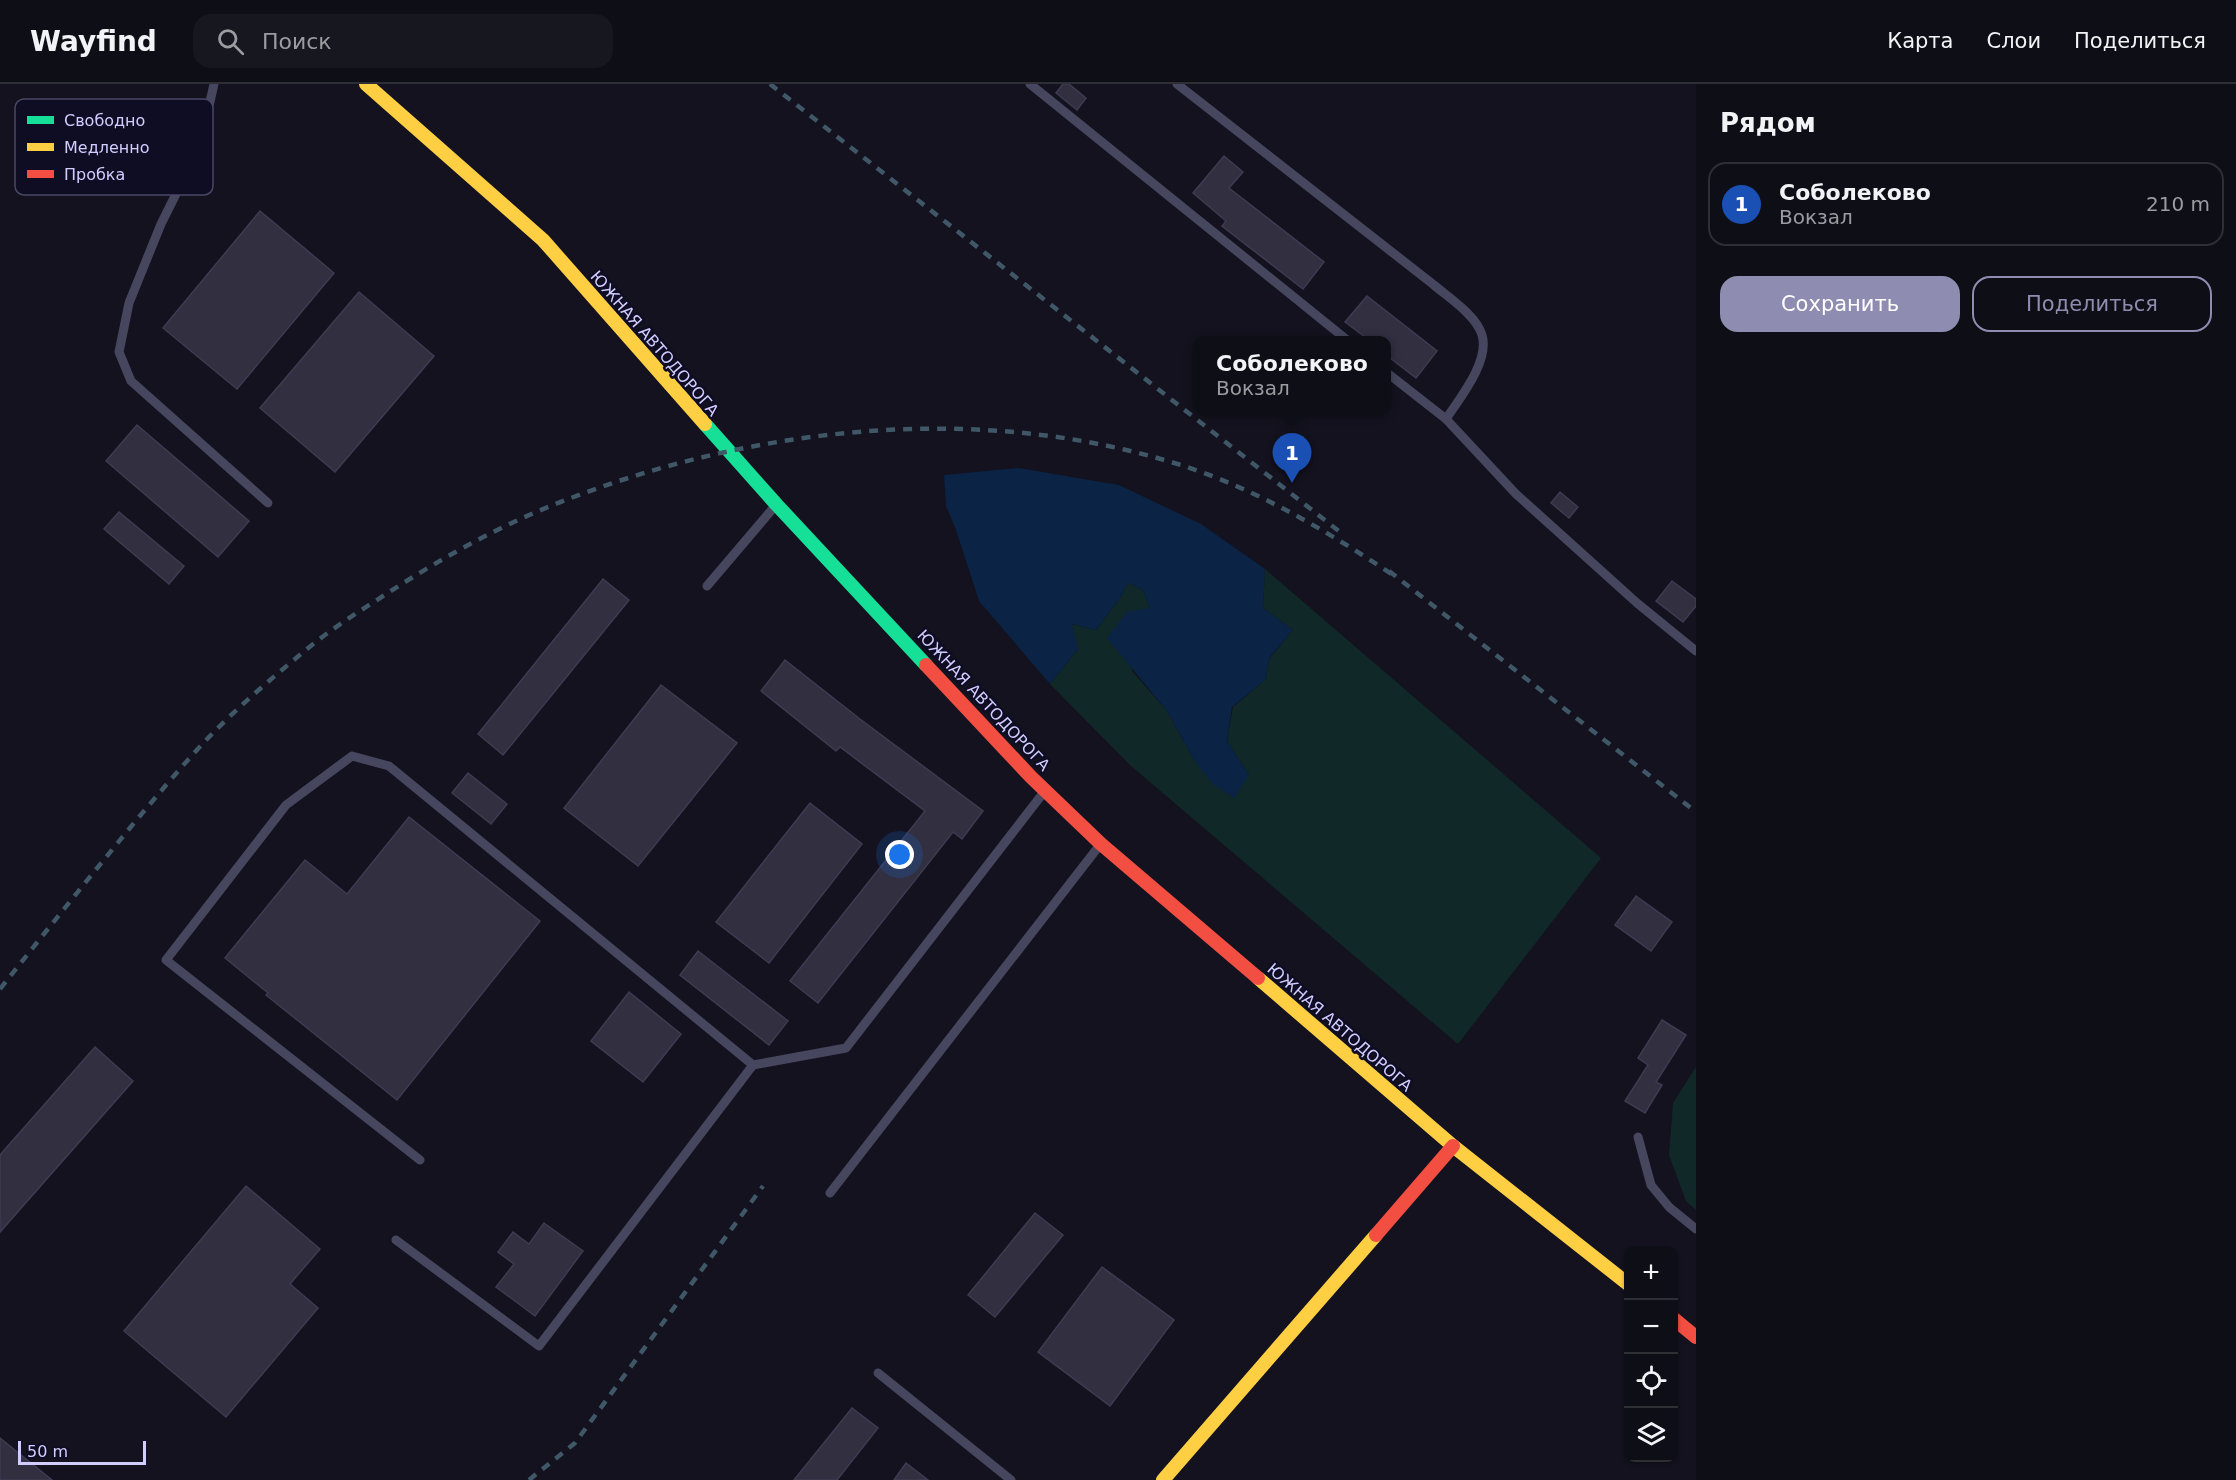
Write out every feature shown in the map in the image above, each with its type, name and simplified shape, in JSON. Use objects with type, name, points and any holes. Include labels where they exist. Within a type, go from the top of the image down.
[{"type":"main road","name":"ЮЖНАЯ АВТОДОРОГА","points":[[366,84],[543,240],[776,504],[1045,790],[1101,844],[1453,1146],[1624,1280]]},
{"type":"main road","points":[[1163,1480],[1453,1146]]},
{"type":"main road","points":[[1678,1322],[1696,1337]]},
{"type":"lane","points":[[211,99],[214,84]]},
{"type":"lane","points":[[1030,84],[1342,336]]},
{"type":"lane","points":[[1177,84],[1434,285],[1471,318],[1482,334],[1482,357],[1477,370],[1446,419]]},
{"type":"lane","points":[[176,195],[161,224],[129,303],[119,352],[130,381],[268,503]]},
{"type":"lane","points":[[1391,376],[1446,419],[1516,494],[1637,603],[1696,651]]},
{"type":"lane","points":[[707,586],[776,504]]},
{"type":"lane","points":[[420,1160],[166,960],[286,805],[352,756],[389,766],[753,1065]]},
{"type":"lane","points":[[396,1240],[539,1346],[753,1065],[846,1048],[1045,790]]},
{"type":"lane","points":[[830,1194],[1101,844]]},
{"type":"lane","points":[[1638,1137],[1651,1185],[1669,1207],[1696,1229]]},
{"type":"lane","points":[[878,1373],[1011,1480]]},
{"type":"green space","points":[[1265,569],[1601,858],[1458,1044],[1131,766],[1050,684],[1078,649],[1071,624],[1096,630],[1120,598],[1128,583],[1143,590],[1150,608],[1132,671],[1167,711],[1194,760],[1249,775],[1227,741],[1233,707],[1265,680],[1270,658],[1293,630],[1263,608]]},
{"type":"green space","points":[[1696,1067],[1696,1210],[1686,1201],[1669,1155],[1673,1103]]},
{"type":"water","points":[[1019,468],[1119,485],[1201,524],[1265,569],[1263,608],[1293,630],[1270,657],[1265,680],[1232,707],[1227,741],[1249,775],[1234,798],[1213,784],[1194,760],[1167,711],[1107,638],[1127,612],[1150,608],[1143,590],[1128,583],[1120,598],[1096,630],[1072,624],[1078,649],[1050,684],[979,601],[946,506],[944,475]]},
{"type":"building","points":[[1063,84],[1069,84],[1086,98],[1077,110],[1056,93]]},
{"type":"building","points":[[1224,156],[1243,172],[1229,188],[1324,262],[1303,289],[1222,226],[1226,221],[1193,193]]},
{"type":"building","points":[[260,211],[334,273],[237,389],[163,328]]},
{"type":"building","points":[[359,292],[434,356],[335,472],[260,408]]},
{"type":"building","points":[[1367,296],[1437,351],[1416,378],[1391,359],[1391,336],[1364,336],[1345,322]]},
{"type":"building","points":[[137,425],[249,521],[218,557],[106,461]]},
{"type":"building","points":[[1560,492],[1578,507],[1569,518],[1551,503]]},
{"type":"building","points":[[119,512],[184,566],[169,584],[104,529]]},
{"type":"building","points":[[603,579],[629,600],[503,755],[478,734]]},
{"type":"building","points":[[1672,581],[1696,599],[1696,606],[1683,622],[1656,601]]},
{"type":"building","points":[[785,660],[983,811],[962,839],[953,832],[818,1003],[790,981],[925,811],[840,747],[836,751],[761,691]]},
{"type":"building","points":[[661,685],[737,743],[638,866],[564,808]]},
{"type":"building","points":[[468,773],[507,804],[491,824],[452,793]]},
{"type":"building","points":[[810,803],[862,844],[769,963],[716,922]]},
{"type":"building","points":[[409,817],[540,921],[397,1100],[266,995],[268,993],[225,958],[305,860],[347,894]]},
{"type":"building","points":[[1636,896],[1672,922],[1651,951],[1615,925]]},
{"type":"building","points":[[698,951],[788,1021],[769,1045],[680,975]]},
{"type":"building","points":[[629,992],[681,1034],[643,1082],[591,1041]]},
{"type":"building","points":[[1662,1020],[1686,1035],[1656,1082],[1662,1085],[1645,1113],[1625,1101],[1648,1065],[1638,1058]]},
{"type":"building","points":[[95,1047],[133,1081],[0,1232],[0,1155]]},
{"type":"building","points":[[246,1186],[320,1249],[290,1284],[318,1308],[226,1417],[124,1331]]},
{"type":"building","points":[[1035,1213],[1063,1235],[995,1317],[968,1295]]},
{"type":"building","points":[[544,1223],[583,1251],[535,1316],[496,1287],[514,1264],[498,1252],[513,1232],[529,1244]]},
{"type":"building","points":[[1102,1267],[1174,1320],[1110,1406],[1038,1352]]},
{"type":"building","points":[[852,1408],[878,1428],[837,1480],[794,1480]]},
{"type":"building","points":[[0,1438],[52,1480],[0,1480]]},
{"type":"building","points":[[906,1463],[928,1480],[894,1480]]},
{"type":"railway","points":[[770,84],[1340,532]]},
{"type":"railway","points":[[0,989],[121,838],[191,756],[220,725],[307,649],[361,610],[465,547],[531,514],[628,478],[706,456],[786,441],[867,431],[948,429],[1029,434],[1109,446],[1215,477],[1295,515],[1396,577]]},
{"type":"railway","points":[[1389,571],[1696,812]]},
{"type":"railway","points":[[529,1480],[575,1443],[763,1186]]},
{"type":"traffic: fast","points":[[705,424],[926,665]]},
{"type":"traffic: slow","points":[[366,84],[543,240],[705,424]]},
{"type":"traffic: slow","points":[[1258,978],[1453,1146],[1624,1281]]},
{"type":"traffic: slow","points":[[1163,1480],[1376,1235]]},
{"type":"traffic: jam","points":[[926,665],[1031,777],[1101,844],[1258,978]]},
{"type":"traffic: jam","points":[[1376,1235],[1453,1146]]},
{"type":"traffic: jam","points":[[1678,1322],[1696,1337]]},
{"type":"place","name":"Соболеково","points":[[1292,483]]}]
